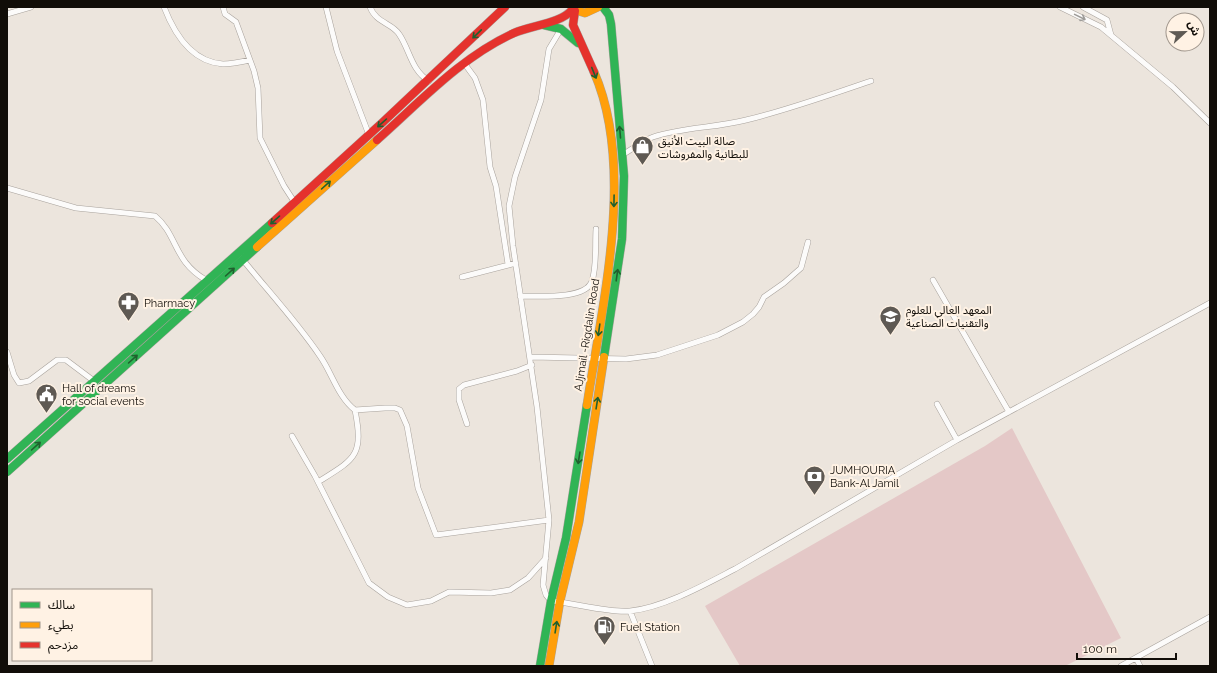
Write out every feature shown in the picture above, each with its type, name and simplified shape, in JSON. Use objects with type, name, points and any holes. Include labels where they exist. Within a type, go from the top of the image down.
[{"type":"main road","points":[[7,459],[206,280],[295,203],[438,72],[505,7]]},
{"type":"main road","points":[[7,472],[445,78],[464,63],[504,37],[537,24],[562,19],[572,9],[588,13],[598,7]]},
{"type":"main road","name":"AJjmail -Rigdalin Road","points":[[540,666],[556,601],[579,522],[622,239],[624,176],[611,19],[603,7]]},
{"type":"main road","name":"AJjmail -Rigdalin Road","points":[[549,666],[556,601],[613,236],[614,178],[610,123],[598,84],[573,25],[572,9]]},
{"type":"main road","points":[[537,24],[561,29],[574,37],[584,50]]},
{"type":"main road","points":[[438,72],[445,78]]},
{"type":"street","points":[[7,14],[31,7]]},
{"type":"street","points":[[164,7],[171,27],[187,48],[212,62],[224,64],[250,60]]},
{"type":"street","points":[[223,7],[225,14],[236,22],[250,60],[258,88],[260,138],[284,186],[295,203]]},
{"type":"street","points":[[326,7],[337,51],[369,135]]},
{"type":"street","points":[[370,7],[384,24],[391,26],[398,32],[418,73],[429,80]]},
{"type":"street","points":[[1060,7],[1101,27],[1173,87],[1210,123]]},
{"type":"street","points":[[1083,7],[1106,20],[1112,36]]},
{"type":"street","points":[[561,29],[549,49],[541,100],[511,192],[509,206],[520,296],[531,357],[549,520],[543,585],[546,595],[556,601],[630,611],[655,605],[696,589],[735,569],[958,440],[1210,303]]},
{"type":"street","points":[[464,63],[475,78],[483,100],[490,167],[496,186],[508,264]]},
{"type":"street","points":[[622,155],[642,141],[652,137],[671,132],[744,121],[785,110],[871,81]]},
{"type":"street","points":[[7,188],[76,208],[155,216],[166,230],[186,264],[196,274],[206,280]]},
{"type":"street","points":[[520,296],[574,294],[586,290],[592,283],[594,271],[596,229]]},
{"type":"street","points":[[531,357],[604,357],[626,359],[657,354],[718,335],[743,322],[759,307],[764,297],[784,283],[801,268],[808,242]]},
{"type":"street","points":[[243,260],[300,328],[321,357],[347,404],[354,410],[359,432],[358,447],[354,456],[344,466],[318,482]]},
{"type":"street","points":[[462,277],[516,263]]},
{"type":"street","points":[[933,280],[1009,412]]},
{"type":"street","points":[[7,352],[14,375],[19,383],[29,381],[57,360],[66,360],[94,381]]},
{"type":"street","points":[[467,424],[459,400],[459,389],[464,384],[517,371],[532,365]]},
{"type":"street","points":[[937,404],[958,440]]},
{"type":"street","points":[[354,410],[385,408],[395,408],[400,410],[407,426],[418,488],[436,535],[549,520]]},
{"type":"street","points":[[292,436],[318,482],[369,583],[388,597],[407,605],[431,600],[449,592],[492,593],[510,590],[528,578],[546,557]]},
{"type":"street","points":[[630,611],[652,666]]},
{"type":"street","points":[[1121,666],[1210,617]]},
{"type":"street","points":[[1136,658],[1140,666]]},
{"type":"shaded area","points":[[1012,428],[1121,638],[1065,666],[740,666],[705,606],[985,446]]},
{"type":"traffic: fast","points":[[603,7],[609,15],[611,24],[624,176],[622,239],[604,357]]},
{"type":"traffic: fast","points":[[544,25],[561,29],[578,43]]},
{"type":"traffic: fast","points":[[7,459],[272,223]]},
{"type":"traffic: fast","points":[[7,472],[257,247]]},
{"type":"traffic: fast","points":[[540,666],[551,601],[566,538],[587,405]]},
{"type":"traffic: slow","points":[[572,9],[585,13],[598,7]]},
{"type":"traffic: slow","points":[[587,405],[607,281],[612,237],[614,193],[613,150],[606,110],[594,72]]},
{"type":"traffic: slow","points":[[257,247],[377,140]]},
{"type":"traffic: slow","points":[[549,666],[560,601],[579,522],[604,357]]},
{"type":"traffic: jam","points":[[272,223],[383,122],[505,7]]},
{"type":"traffic: jam","points":[[377,140],[442,81],[476,54],[514,33],[553,21],[567,15],[572,10]]},
{"type":"traffic: jam","points":[[575,11],[573,25],[594,72]]},
{"type":"place","name":"صالة البيت الأنيق للبطانية والمفروشات","points":[[643,166]]},
{"type":"place","name":"Pharmacy","points":[[129,322]]},
{"type":"place","name":"المعهد العالي للعلوم والتقنيات الصناعية","points":[[890,336]]},
{"type":"place","name":"Hall of dreams for social events","points":[[47,414]]},
{"type":"place","name":"JUMHOURIA Bank-Al Jamil","points":[[814,496]]},
{"type":"place","name":"Fuel Station","points":[[604,646]]}]
